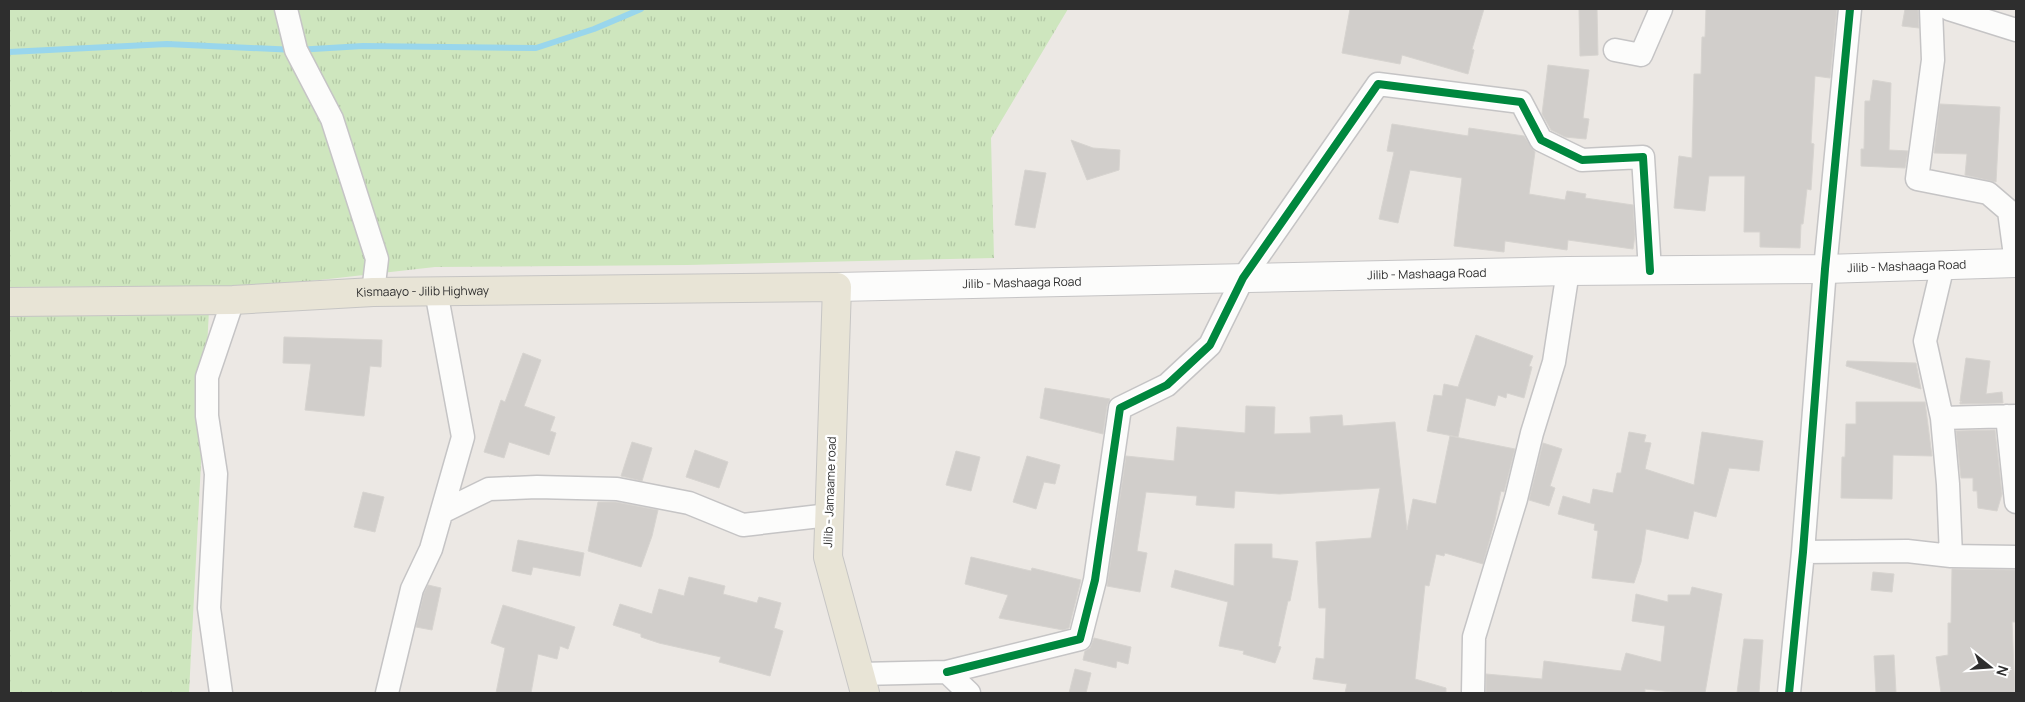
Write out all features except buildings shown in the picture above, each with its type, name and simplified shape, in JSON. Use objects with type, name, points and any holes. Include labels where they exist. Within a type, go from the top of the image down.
[{"type":"main road","name":"Jilib - Mashaaga Road","points":[[837,287],[1568,272],[1825,269],[2016,263]]},
{"type":"main road","name":"Kismaayo - Jilib Highway","points":[[9,302],[233,300],[373,292],[837,287]]},
{"type":"main road","name":"Jilib - Jamaame road","points":[[837,287],[828,557],[862,684]]},
{"type":"street","points":[[286,9],[296,50],[332,119],[377,259],[373,292]]},
{"type":"street","points":[[1615,50],[1641,55],[1661,9]]},
{"type":"street","points":[[1789,693],[1803,552],[1825,269],[1850,9]]},
{"type":"street","points":[[1931,9],[1933,60],[1916,179],[1988,193],[2009,211],[2016,263]]},
{"type":"street","points":[[1949,9],[2016,30]]},
{"type":"street","points":[[862,684],[947,672],[1080,639],[1095,580],[1120,408],[1167,385],[1210,345],[1244,278],[1378,84],[1521,102],[1541,140],[1582,160],[1643,157],[1650,271]]},
{"type":"street","points":[[1943,265],[1925,341],[1942,418],[1948,484],[1951,556]]},
{"type":"street","points":[[1473,693],[1474,637],[1516,499],[1532,434],[1554,362],[1568,272]]},
{"type":"street","points":[[387,693],[412,589],[431,549],[463,438],[436,292]]},
{"type":"street","points":[[221,693],[209,608],[216,474],[207,416],[207,377],[233,300]]},
{"type":"street","points":[[1942,418],[2012,416],[2016,502]]},
{"type":"street","points":[[442,512],[489,489],[537,487],[617,489],[689,504],[743,525],[829,515]]},
{"type":"street","points":[[1803,552],[1907,551],[1951,556],[2016,557]]},
{"type":"street","points":[[947,672],[968,693]]},
{"type":"green space","points":[[9,9],[1068,9],[991,138],[994,258],[687,265],[435,267],[266,286],[9,287]]},
{"type":"green space","points":[[209,310],[189,693],[9,693],[9,316]]},
{"type":"waterway","points":[[9,52],[167,44],[296,50],[363,46],[536,48],[594,29],[641,9]]},
{"type":"cycle path","points":[[1789,693],[1803,552],[1825,269],[1850,9]]},
{"type":"cycle path","points":[[947,672],[1080,639],[1095,580],[1120,408],[1167,385],[1210,345],[1243,278],[1378,84],[1521,102],[1541,140],[1582,160],[1643,157],[1650,271]]}]
